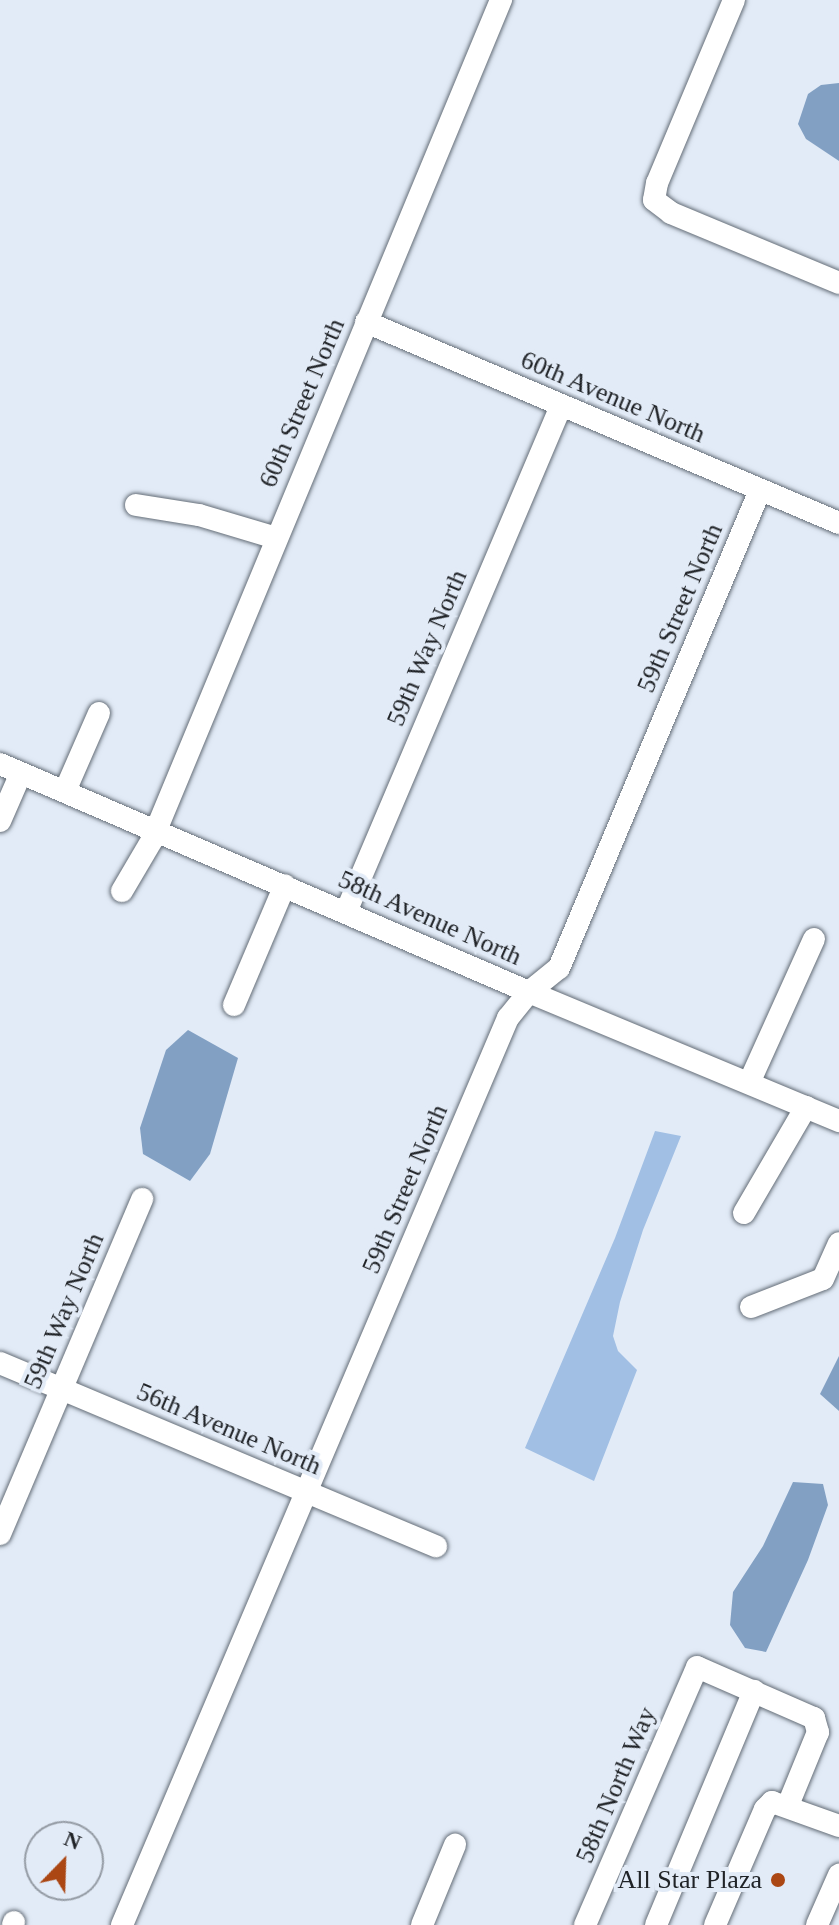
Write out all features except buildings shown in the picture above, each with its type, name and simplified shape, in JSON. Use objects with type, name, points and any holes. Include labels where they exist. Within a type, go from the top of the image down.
[{"type":"street","name":"60th Street North","points":[[122,891],[142,859],[501,0]]},
{"type":"street","points":[[734,0],[657,183],[654,200],[671,213],[839,283]]},
{"type":"street","name":"60th Avenue North","points":[[366,322],[839,523]]},
{"type":"street","name":"59th Way North","points":[[346,912],[561,406]]},
{"type":"street","name":"59th Street North","points":[[122,1925],[508,1018],[529,992],[559,968],[760,490]]},
{"type":"street","points":[[136,505],[199,515],[276,538]]},
{"type":"street","points":[[65,791],[99,713]]},
{"type":"street","name":"58th Avenue North","points":[[0,764],[529,992],[839,1121]]},
{"type":"street","points":[[0,821],[21,773]]},
{"type":"street","points":[[234,1005],[285,885]]},
{"type":"street","points":[[749,1083],[814,939]]},
{"type":"street","points":[[744,1213],[806,1107]]},
{"type":"street","name":"59th Way North","points":[[0,1534],[142,1199]]},
{"type":"street","points":[[751,1307],[823,1279],[839,1243]]},
{"type":"street","name":"56th Avenue North","points":[[0,1363],[436,1546]]},
{"type":"street","name":"58th North Way","points":[[585,1925],[697,1667],[754,1691]]},
{"type":"street","points":[[656,1925],[754,1691],[814,1718],[818,1732],[788,1805]]},
{"type":"street","points":[[715,1925],[765,1809],[772,1802],[788,1805],[839,1826]]},
{"type":"street","points":[[422,1925],[455,1845]]},
{"type":"street","points":[[817,1925],[839,1875]]},
{"type":"shaded area","points":[[839,83],[839,161],[806,139],[798,124],[808,94],[821,85]]},
{"type":"shaded area","points":[[188,1030],[238,1058],[210,1154],[190,1181],[143,1154],[140,1128],[166,1050]]},
{"type":"shaded area","points":[[655,1131],[681,1136],[643,1230],[620,1302],[613,1336],[618,1351],[637,1370],[594,1481],[525,1448],[615,1238]]},
{"type":"shaded area","points":[[839,1356],[839,1411],[820,1394]]},
{"type":"shaded area","points":[[793,1482],[823,1484],[828,1505],[808,1560],[766,1652],[745,1648],[730,1625],[733,1592],[763,1546]]},
{"type":"place","name":"All Star Plaza","points":[[778,1880]]}]
